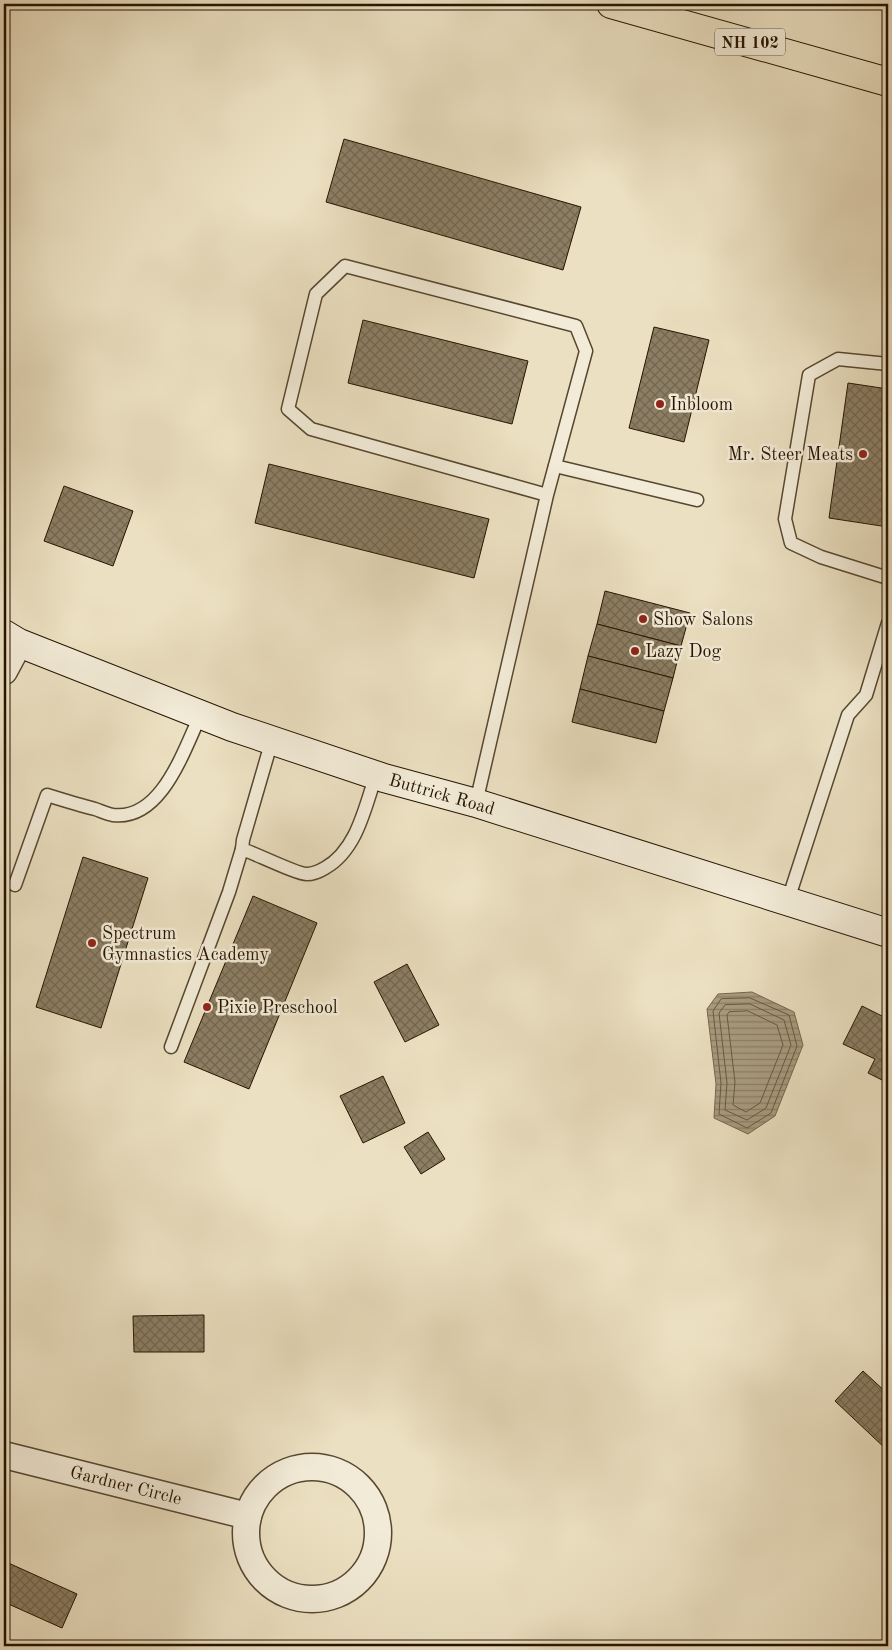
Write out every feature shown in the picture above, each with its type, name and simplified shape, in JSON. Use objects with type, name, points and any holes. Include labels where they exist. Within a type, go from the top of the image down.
[{"type":"main road","name":"NH 102","points":[[612,4],[888,82]]},
{"type":"street","name":"Buttrick Road","points":[[11,639],[201,714],[376,775],[476,803],[888,933]]},
{"type":"street","points":[[4,671],[11,639]]},
{"type":"street","name":"Gardner Circle","points":[[4,1455],[248,1516]]},
{"type":"street","points":[[311,1466],[332,1470],[351,1479],[366,1494],[376,1514],[379,1535],[375,1556],[364,1576],[347,1590],[326,1599],[303,1599],[289,1595],[264,1579],[251,1560],[246,1538],[248,1516],[256,1496],[271,1480],[290,1470],[311,1466]]},
{"type":"lane","points":[[476,803],[547,495],[586,351],[576,326],[345,266],[316,294],[288,408],[311,429],[547,495]]},
{"type":"lane","points":[[888,364],[838,358],[809,375],[785,519],[791,543],[821,557],[888,578]]},
{"type":"lane","points":[[555,466],[697,500]]},
{"type":"lane","points":[[788,900],[848,715],[866,695],[888,623]]},
{"type":"lane","points":[[15,884],[46,795],[114,815],[129,814],[145,808],[157,798],[169,780],[201,714]]},
{"type":"lane","points":[[171,1047],[230,892],[272,740]]},
{"type":"lane","points":[[242,849],[306,875],[318,872],[333,863],[349,846],[360,824],[376,775]]},
{"type":"water","points":[[752,992],[794,1012],[803,1045],[775,1116],[748,1134],[714,1118],[716,1084],[707,1009],[718,994]]},
{"type":"building","points":[[344,139],[581,207],[563,270],[326,202]]},
{"type":"building","points":[[363,320],[528,361],[512,424],[348,383]]},
{"type":"building","points":[[654,327],[709,340],[684,442],[629,428]]},
{"type":"building","name":"Mr. Steer Meats","points":[[848,383],[888,389],[888,527],[829,518]]},
{"type":"building","points":[[269,464],[489,519],[474,578],[255,523]]},
{"type":"building","points":[[64,486],[133,511],[113,566],[44,541]]},
{"type":"building","name":"Show Salons","points":[[605,591],[690,613],[681,646],[597,624]]},
{"type":"building","name":"Lazy Dog","points":[[597,624],[681,646],[673,678],[588,656]]},
{"type":"building","points":[[588,656],[673,678],[664,711],[580,689]]},
{"type":"building","points":[[580,689],[664,711],[656,743],[572,722]]},
{"type":"building","name":"Spectrum Gymnastics Academy","points":[[83,857],[148,878],[101,1028],[36,1007]]},
{"type":"building","points":[[253,896],[317,923],[249,1089],[184,1062]]},
{"type":"building","points":[[407,964],[439,1025],[405,1042],[374,982]]},
{"type":"building","points":[[862,1006],[888,1019],[888,1083],[868,1073],[875,1059],[843,1044]]},
{"type":"building","points":[[383,1076],[405,1123],[363,1143],[340,1096]]},
{"type":"building","points":[[428,1132],[445,1159],[421,1174],[404,1147]]},
{"type":"building","points":[[204,1315],[204,1352],[134,1352],[133,1316]]},
{"type":"building","points":[[863,1371],[888,1394],[882,1403],[888,1409],[888,1451],[835,1401]]},
{"type":"building","points":[[4,1561],[77,1594],[62,1628],[4,1602]]},
{"type":"place","name":"Inbloom","points":[[660,404]]},
{"type":"place","name":"Mr. Steer Meats","points":[[863,454]]},
{"type":"place","name":"Show Salons","points":[[643,619]]},
{"type":"place","name":"Lazy Dog","points":[[635,651]]},
{"type":"place","name":"Spectrum Gymnastics Academy","points":[[92,943]]},
{"type":"place","name":"Pixie Preschool","points":[[207,1007]]}]
